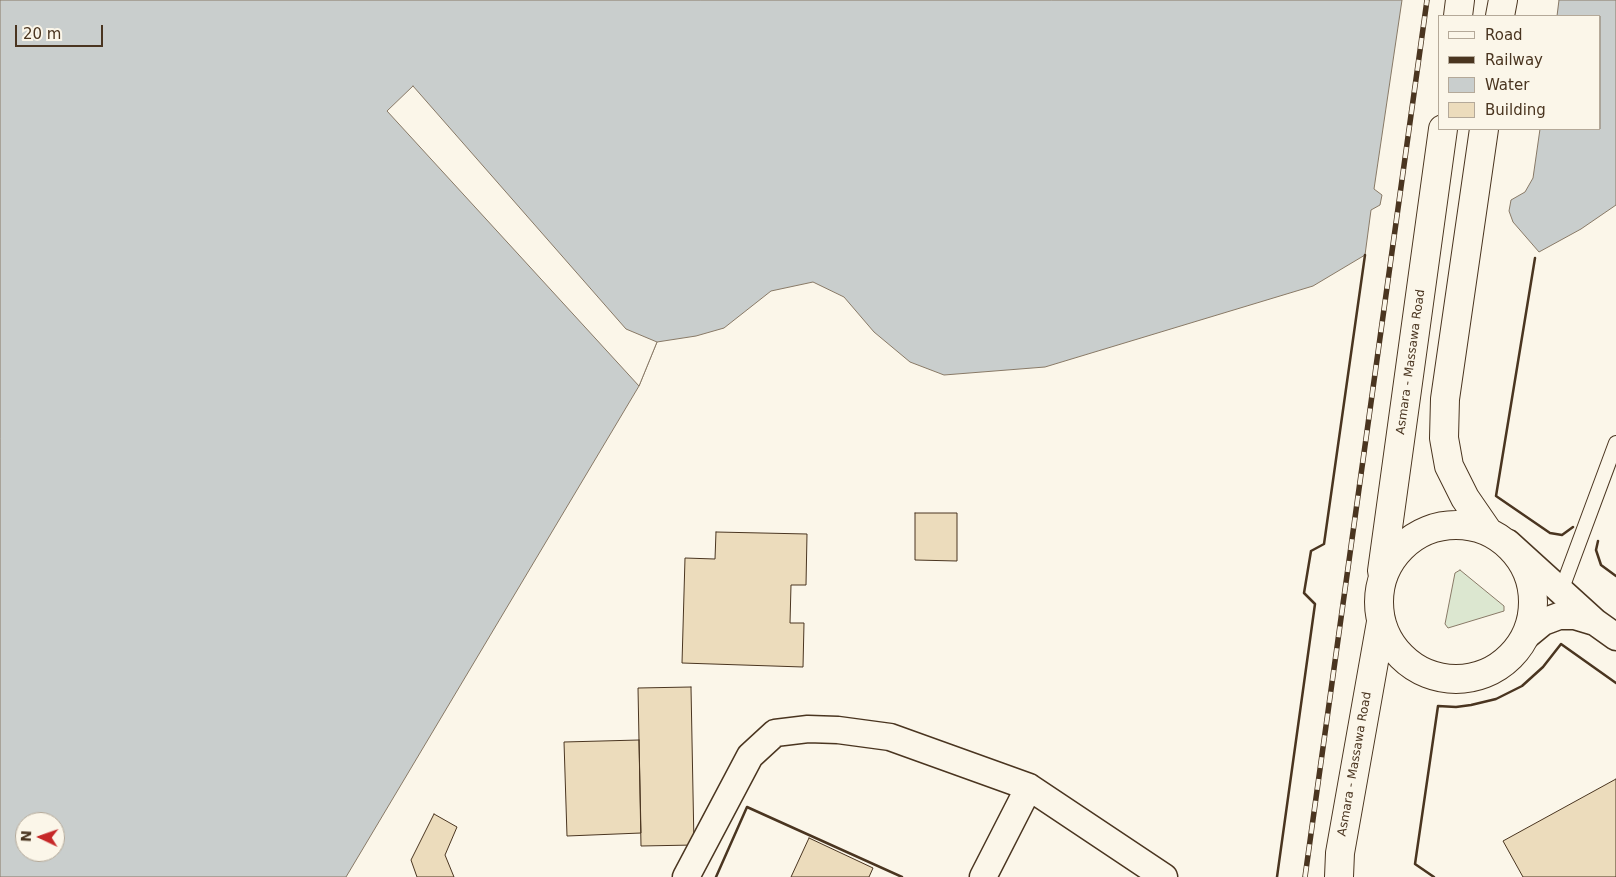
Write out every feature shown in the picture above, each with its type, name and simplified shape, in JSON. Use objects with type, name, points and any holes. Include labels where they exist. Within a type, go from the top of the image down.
[{"type":"highway","points":[[1458,15],[1460,0]]},
{"type":"highway","points":[[1500,15],[1503,0]]},
{"type":"highway","name":"Asmara - Massawa Road","points":[[1379,594],[1443,130]]},
{"type":"highway","points":[[1484,130],[1445,399],[1444,438],[1449,466],[1465,498],[1497,537],[1523,563],[1532,586],[1533,612],[1526,636],[1510,657],[1490,672],[1464,679],[1437,678],[1412,666],[1393,647],[1381,622],[1379,594],[1385,571],[1398,550],[1416,534],[1439,526],[1463,524],[1497,537]]},
{"type":"highway","name":"Asmara - Massawa Road","points":[[1339,877],[1341,843],[1381,622]]},
{"type":"street","points":[[1497,537],[1606,630]]},
{"type":"street","points":[[1526,636],[1543,622],[1559,616],[1575,616],[1606,630]]},
{"type":"street","points":[[686,877],[750,756],[775,733],[808,729],[838,730],[890,737],[1029,787],[1164,877]]},
{"type":"street","points":[[983,877],[1029,787]]},
{"type":"lane","points":[[1561,591],[1616,443]]},
{"type":"green space","points":[[1460,570],[1504,606],[1504,611],[1448,628],[1445,624],[1455,573]]},
{"type":"water","points":[[0,0],[1402,0],[1374,189],[1382,195],[1380,205],[1371,210],[1365,255],[1313,286],[1045,367],[944,375],[910,362],[874,332],[844,297],[813,282],[771,291],[724,328],[696,336],[657,342],[639,386],[346,877],[0,877]]},
{"type":"water","points":[[1559,0],[1616,0],[1616,205],[1581,229],[1539,252],[1513,222],[1509,211],[1511,200],[1525,192],[1533,178],[1540,130],[1601,130],[1601,15],[1557,15]]},
{"type":"pier","points":[[413,86],[626,329],[657,342],[639,386],[387,111]]},
{"type":"building","points":[[915,513],[957,513],[957,561],[915,560]]},
{"type":"building","points":[[716,532],[807,534],[806,585],[791,585],[790,623],[804,623],[803,667],[682,663],[685,558],[715,559]]},
{"type":"building","points":[[691,687],[694,845],[641,846],[638,688]]},
{"type":"building","points":[[639,740],[641,833],[567,836],[564,742]]},
{"type":"building","points":[[1616,779],[1616,877],[1523,877],[1503,841]]},
{"type":"building","points":[[434,814],[457,827],[445,855],[454,877],[417,877],[411,860]]},
{"type":"building","points":[[809,838],[873,868],[869,877],[791,877]]},
{"type":"railway","points":[[1305,877],[1427,0]]},
{"type":"wall","points":[[1277,877],[1315,604],[1304,593],[1311,551],[1324,544],[1365,255]]},
{"type":"wall","points":[[1535,258],[1496,496],[1550,533],[1562,535],[1573,527]]},
{"type":"wall","points":[[1598,541],[1596,550],[1601,565],[1616,576]]},
{"type":"wall","points":[[1434,877],[1415,864],[1438,706],[1456,707],[1471,705],[1496,699],[1522,686],[1543,667],[1561,644],[1616,683]]},
{"type":"wall","points":[[716,877],[747,807],[902,877]]}]
